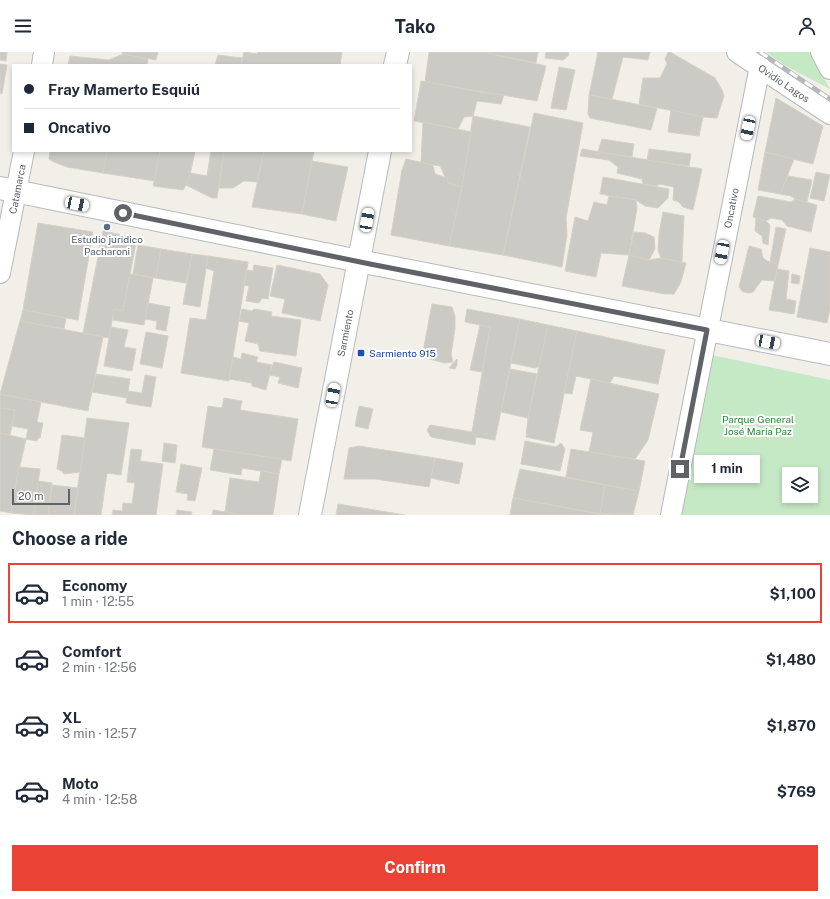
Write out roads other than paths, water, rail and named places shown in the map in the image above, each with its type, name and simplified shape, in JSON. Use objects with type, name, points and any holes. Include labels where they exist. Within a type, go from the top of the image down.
[{"type":"street","points":[[42,64],[44,52]]},
{"type":"street","points":[[395,64],[398,52]]},
{"type":"street","name":"Ovidio Lagos","points":[[737,52],[830,114]]},
{"type":"street","points":[[821,52],[830,69]]},
{"type":"street","name":"Oncativo","points":[[671,515],[760,66]]},
{"type":"street","name":"Catamarca","points":[[0,273],[8,190],[24,152]]},
{"type":"street","name":"Sarmiento","points":[[310,515],[380,152]]},
{"type":"street","points":[[8,190],[830,354]]},
{"type":"railway","points":[[760,52],[830,99]]},
{"type":"place","name":"Estudio juridico Pacharoni","points":[[107,227]]},
{"type":"place","name":"Sarmiento 915","points":[[361,353]]},
{"type":"park label","name":"Parque General José María Paz","points":[[758,424]]}]
